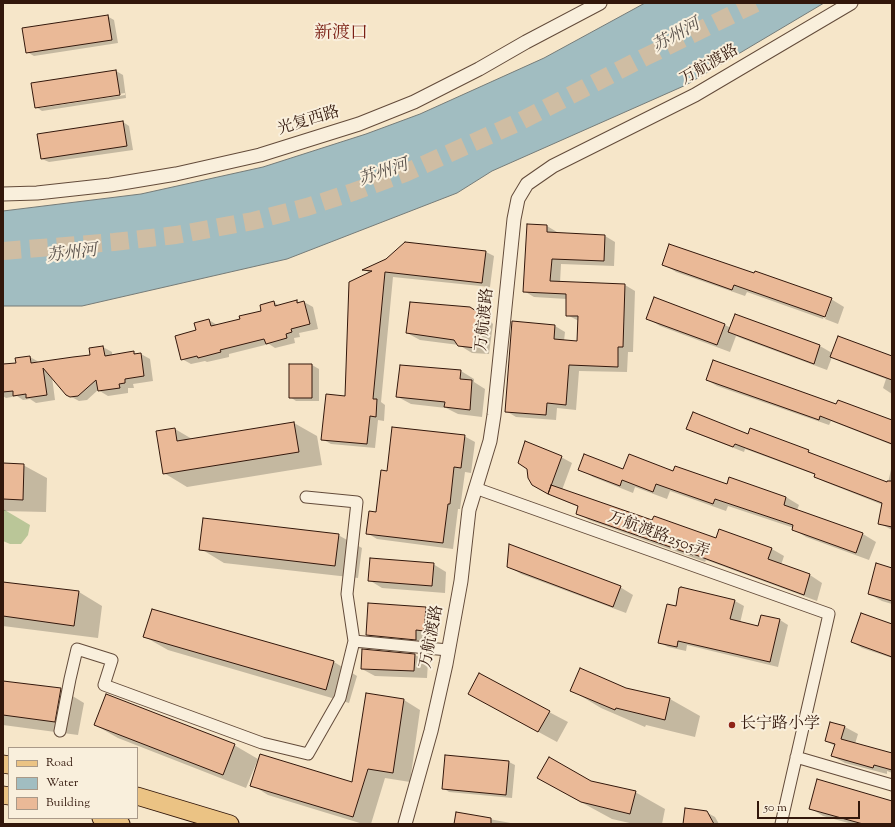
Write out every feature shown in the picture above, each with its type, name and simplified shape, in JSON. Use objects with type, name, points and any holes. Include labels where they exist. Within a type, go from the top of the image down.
[{"type":"main road","points":[[138,796],[230,824]]},
{"type":"main road","points":[[104,819],[121,824]]},
{"type":"street","name":"光复西路","points":[[3,194],[37,193],[110,185],[176,174],[260,155],[359,124],[414,102],[478,70],[526,42],[600,3]]},
{"type":"street","name":"万航渡路","points":[[405,824],[431,731],[448,650],[461,581],[469,510],[490,441],[514,219],[518,199],[527,184],[553,166],[695,95],[851,3]]},
{"type":"street","name":"万航渡路2505弄","points":[[475,488],[829,614],[796,758]]},
{"type":"street","points":[[60,730],[77,649],[112,660],[104,685],[262,743],[308,754],[340,698],[354,641],[347,594],[357,502],[306,497]]},
{"type":"street","points":[[354,641],[448,650]]},
{"type":"street","points":[[781,824],[796,758],[892,785]]},
{"type":"green space","points":[[3,509],[30,525],[28,535],[21,544],[10,544],[3,541]]},
{"type":"water","name":"苏州河","points":[[645,3],[824,3],[686,85],[492,171],[457,193],[287,259],[82,306],[3,306],[3,211],[141,194],[263,167],[366,134],[420,114],[544,58]]},
{"type":"building","points":[[108,15],[112,40],[26,53],[22,28]]},
{"type":"building","points":[[116,70],[120,95],[35,108],[31,83]]},
{"type":"building","points":[[123,121],[127,146],[41,159],[37,134]]},
{"type":"building","points":[[527,224],[547,225],[547,232],[605,235],[604,261],[552,259],[550,281],[625,284],[623,347],[618,347],[618,367],[569,365],[566,405],[547,403],[546,415],[505,412],[512,321],[555,325],[554,339],[577,341],[578,316],[566,316],[566,294],[523,292]]},
{"type":"building","points":[[405,242],[486,251],[482,283],[385,272],[373,399],[377,399],[376,417],[370,416],[367,444],[321,440],[326,394],[345,396],[349,282],[372,271],[362,270],[386,259]]},
{"type":"building","points":[[669,244],[754,273],[755,271],[832,298],[825,317],[734,285],[732,290],[662,265]]},
{"type":"building","points":[[654,297],[725,324],[717,345],[646,319]]},
{"type":"building","points":[[297,300],[297,303],[304,301],[310,324],[291,329],[292,332],[286,334],[287,338],[266,344],[264,339],[220,350],[221,352],[198,358],[197,356],[181,360],[175,336],[196,330],[194,323],[209,319],[211,326],[240,319],[239,316],[261,311],[260,305],[274,301],[275,306]]},
{"type":"building","points":[[410,302],[470,307],[476,311],[481,316],[476,348],[458,346],[454,340],[406,333]]},
{"type":"building","points":[[735,314],[820,345],[814,364],[728,332]]},
{"type":"building","points":[[838,336],[892,356],[892,380],[830,357]]},
{"type":"building","points":[[103,346],[105,356],[134,351],[134,354],[141,353],[144,376],[125,379],[125,383],[119,384],[120,388],[98,391],[96,380],[78,396],[70,397],[66,395],[43,368],[47,395],[26,398],[26,394],[13,396],[13,391],[3,392],[3,364],[16,363],[15,358],[30,356],[31,363],[90,355],[89,348]]},
{"type":"building","points":[[713,360],[836,404],[838,400],[892,420],[892,444],[820,416],[819,420],[706,380]]},
{"type":"building","points":[[289,364],[312,364],[312,398],[289,398]]},
{"type":"building","points":[[400,365],[461,370],[460,379],[472,380],[470,410],[444,407],[445,402],[396,397]]},
{"type":"building","points":[[693,412],[748,434],[750,428],[887,482],[892,481],[892,527],[878,524],[882,503],[814,477],[815,474],[735,444],[733,447],[686,429]]},
{"type":"building","points":[[294,422],[299,452],[163,474],[156,431],[175,428],[177,441]]},
{"type":"building","points":[[392,427],[465,435],[461,468],[454,467],[450,504],[448,504],[443,543],[366,534],[369,511],[376,512],[381,470],[387,471]]},
{"type":"building","points":[[525,441],[562,456],[548,494],[532,485],[528,478],[527,469],[518,463]]},
{"type":"building","points":[[584,454],[623,469],[629,454],[673,471],[675,466],[727,484],[729,477],[786,497],[784,505],[863,533],[856,553],[792,530],[793,525],[715,499],[713,504],[656,484],[653,492],[622,480],[620,486],[578,470]]},
{"type":"building","points":[[3,463],[24,464],[23,500],[3,499]]},
{"type":"building","points":[[551,485],[652,520],[654,516],[716,538],[719,529],[772,548],[768,559],[810,574],[804,595],[693,554],[576,514],[578,506],[548,494]]},
{"type":"building","points":[[203,518],[339,534],[335,566],[199,550]]},
{"type":"building","points":[[509,544],[621,586],[613,607],[507,567]]},
{"type":"building","points":[[370,558],[434,563],[432,586],[368,581]]},
{"type":"building","points":[[876,563],[892,568],[892,601],[868,594]]},
{"type":"building","points":[[3,582],[79,591],[74,626],[3,616]]},
{"type":"building","points":[[681,587],[735,600],[730,619],[758,626],[761,615],[780,619],[770,662],[678,641],[677,647],[658,643],[667,604],[676,606],[679,588]]},
{"type":"building","points":[[368,603],[426,607],[424,631],[416,630],[416,640],[366,635]]},
{"type":"building","points":[[152,609],[334,661],[326,690],[143,637]]},
{"type":"building","points":[[861,613],[892,624],[892,657],[851,642]]},
{"type":"building","points":[[362,649],[415,654],[414,671],[361,669]]},
{"type":"building","points":[[580,668],[626,688],[670,698],[665,720],[616,708],[615,710],[570,691]]},
{"type":"building","points":[[479,673],[550,711],[538,732],[468,694]]},
{"type":"building","points":[[3,681],[61,688],[55,722],[3,715]]},
{"type":"building","points":[[366,693],[404,699],[393,773],[368,769],[353,817],[250,786],[260,754],[352,782]]},
{"type":"building","points":[[106,694],[235,744],[223,775],[94,725]]},
{"type":"building","points":[[830,722],[845,726],[841,739],[892,753],[892,770],[874,765],[873,768],[831,756],[835,744],[825,741]]},
{"type":"building","points":[[445,755],[509,761],[506,795],[442,789]]},
{"type":"building","points":[[549,757],[591,781],[636,791],[630,814],[581,802],[537,778]]},
{"type":"building","points":[[817,779],[892,801],[892,824],[863,824],[809,809]]},
{"type":"building","points":[[685,808],[707,811],[714,824],[683,824]]},
{"type":"building","points":[[456,812],[491,818],[491,824],[454,824]]},
{"type":"tunnel","points":[[3,251],[114,242],[176,235],[253,221],[307,207],[353,192],[405,173],[517,123],[645,57],[756,3]]},
{"type":"place","name":"长宁路小学","points":[[732,725]]},
{"type":"district","name":"新渡口","points":[[341,35]]}]
